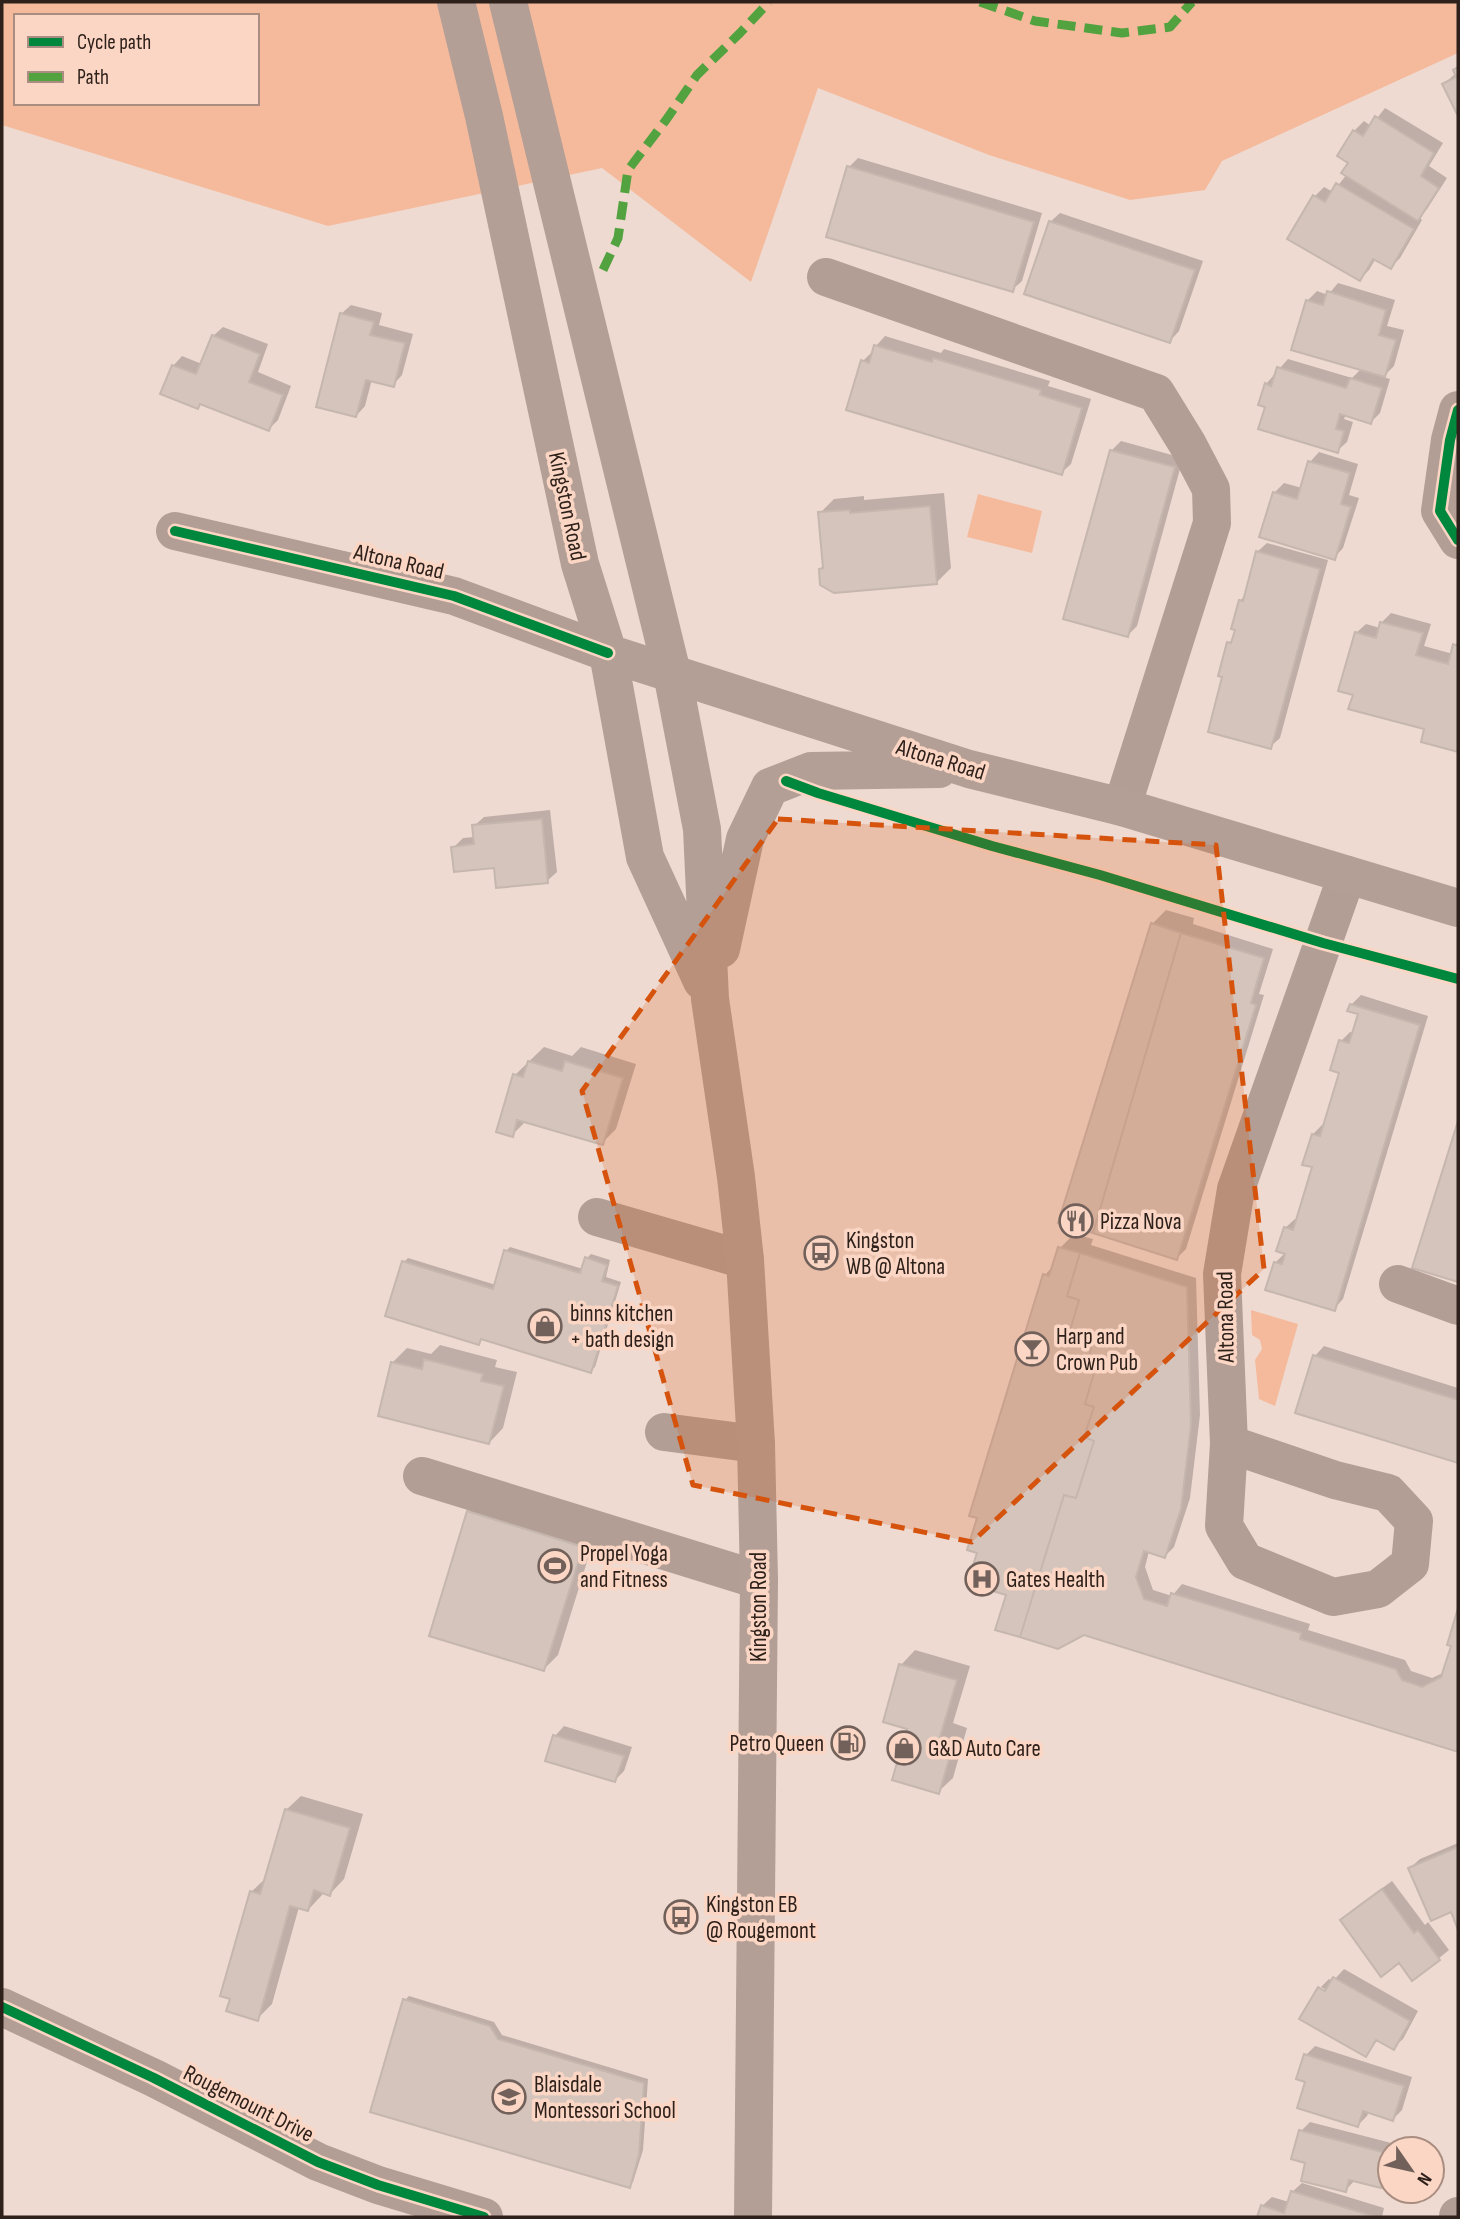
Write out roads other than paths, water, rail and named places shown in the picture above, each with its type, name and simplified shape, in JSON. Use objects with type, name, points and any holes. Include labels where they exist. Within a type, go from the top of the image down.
[{"type":"main road","name":"Kingston Road","points":[[457,2],[580,564],[608,653],[645,858],[710,999]]},
{"type":"main road","name":"Kingston Road","points":[[508,2],[672,673],[702,830],[710,999],[745,1260],[755,1444],[759,1580],[752,2217]]},
{"type":"main road","name":"Altona Road","points":[[608,653],[968,769],[1122,807],[1458,908]]},
{"type":"main road","points":[[710,999],[746,839],[770,787],[811,771],[968,769]]},
{"type":"street","points":[[826,277],[1156,393],[1188,445],[1211,489],[1212,523],[1122,807]]},
{"type":"street","points":[[1458,410],[1450,440],[1440,511],[1458,540]]},
{"type":"street","name":"Altona Road","points":[[175,531],[454,596],[608,653]]},
{"type":"street","name":"Altona Road","points":[[1229,1444],[1335,1479],[1388,1493],[1414,1521],[1410,1564],[1378,1589],[1333,1597],[1245,1561],[1224,1526],[1229,1444],[1222,1274],[1236,1189],[1347,875]]},
{"type":"street","points":[[597,1217],[745,1260]]},
{"type":"street","points":[[1398,1284],[1458,1306]]},
{"type":"street","points":[[664,1432],[755,1444]]},
{"type":"street","points":[[422,1476],[759,1580]]},
{"type":"street","name":"Rougemount Drive","points":[[2,2007],[154,2078],[318,2162],[378,2185],[484,2217]]},
{"type":"place","name":"Pizza Nova","points":[[1076,1221]]},
{"type":"place","name":"Kingston WB @ Altona","points":[[821,1253]]},
{"type":"place","name":"binns kitchen + bath design","points":[[545,1326]]},
{"type":"place","name":"Harp and Crown Pub","points":[[1032,1349]]},
{"type":"place","name":"Propel Yoga and Fitness","points":[[555,1566]]},
{"type":"place","name":"Gates Health","points":[[982,1579]]},
{"type":"place","name":"Petro Queen","points":[[848,1743]]},
{"type":"place","name":"G&D Auto Care","points":[[904,1748]]},
{"type":"place","name":"Kingston EB @ Rougemont","points":[[681,1917]]},
{"type":"place","name":"Blaisdale Montessori School","points":[[509,2097]]}]
